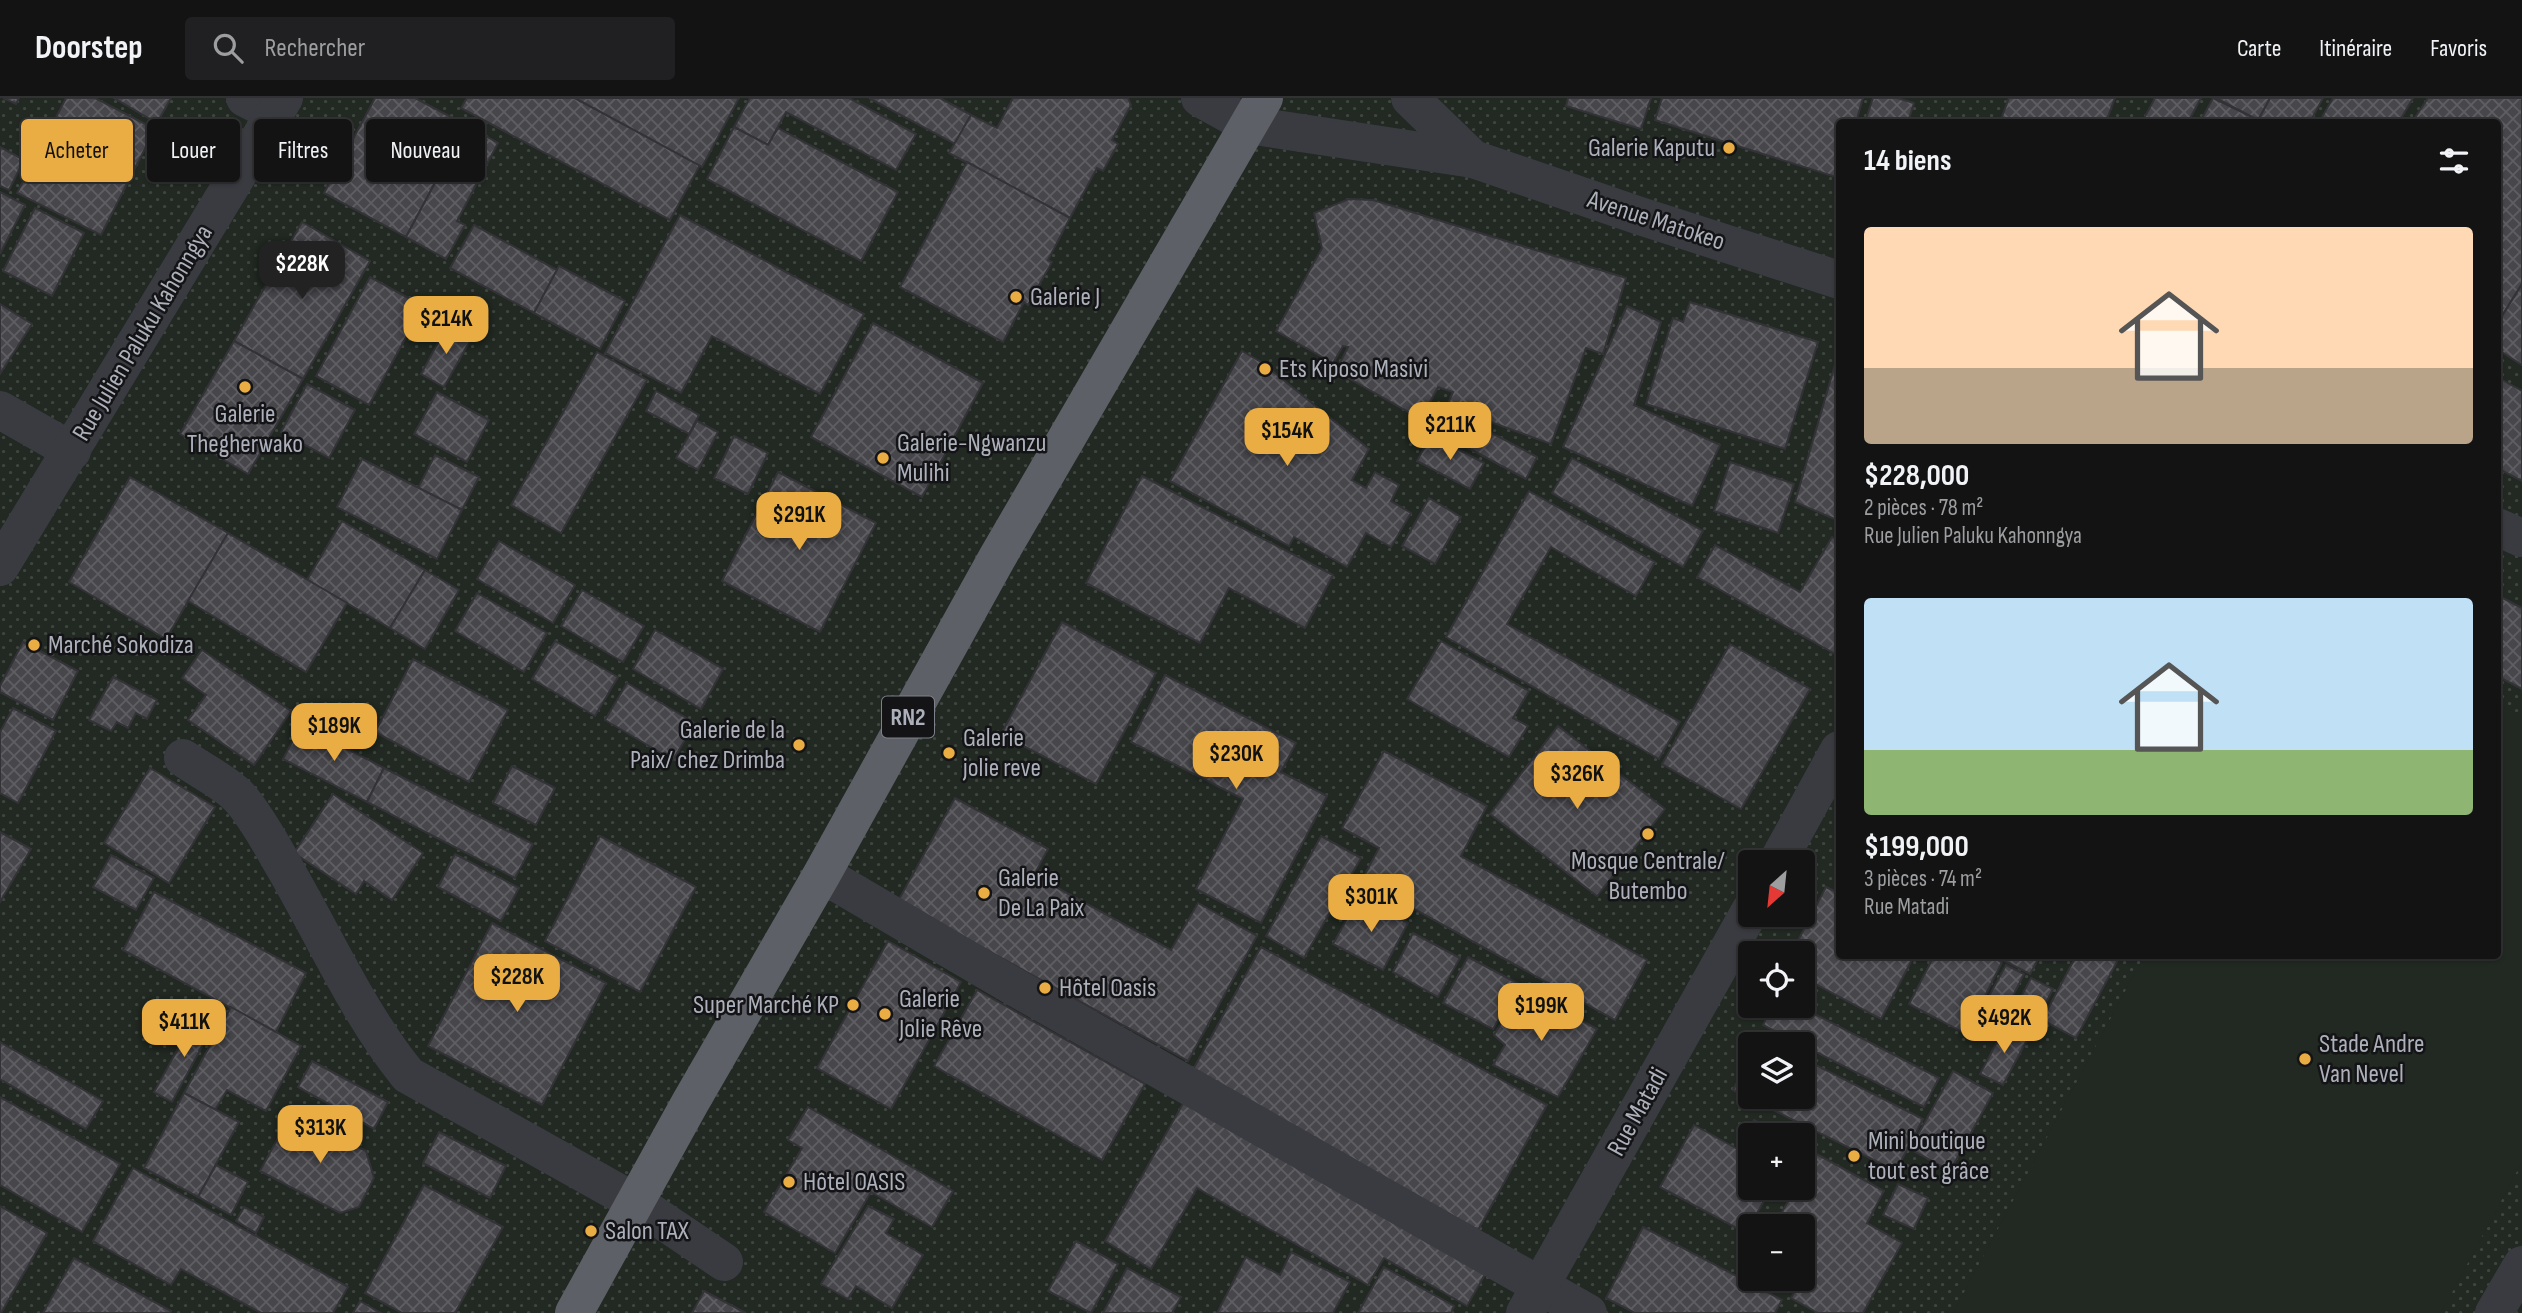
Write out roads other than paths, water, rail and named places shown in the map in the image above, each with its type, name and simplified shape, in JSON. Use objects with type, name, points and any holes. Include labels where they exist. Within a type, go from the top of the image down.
[{"type":"highway","name":"RN2","points":[[574,1313],[997,558],[1256,111]]},
{"type":"street","points":[[1200,98],[1474,159]]},
{"type":"street","points":[[1410,98],[1474,159]]},
{"type":"street","name":"Rue Julien Paluku Kahonngya","points":[[0,567],[72,451],[268,103]]},
{"type":"street","name":"Avenue Matokeo","points":[[1474,159],[1836,279]]},
{"type":"street","points":[[0,410],[72,451]]},
{"type":"street","points":[[2501,529],[2522,538]]},
{"type":"street","points":[[1784,850],[1836,755]]},
{"type":"street","points":[[183,758],[237,795],[294,883],[388,1051],[408,1075],[635,1202],[724,1262]]},
{"type":"street","points":[[822,874],[1018,989],[1533,1301],[1588,1313]]},
{"type":"street","name":"Rue Matadi","points":[[1533,1301],[1741,928]]},
{"type":"place","name":"Galerie Kaputu","points":[[1729,148]]},
{"type":"place","name":"Galerie J","points":[[1016,297]]},
{"type":"place","name":"Ets Kiposo Masivi","points":[[1265,369]]},
{"type":"place","name":"Galerie Thegherwako","points":[[245,387]]},
{"type":"place","name":"Galerie-Ngwanzu Mulihi","points":[[883,458]]},
{"type":"place","name":"Marché Sokodiza","points":[[34,645]]},
{"type":"place","name":"Galerie de la Paix/ chez Drimba","points":[[799,745]]},
{"type":"place","name":"Galerie jolie reve","points":[[949,753]]},
{"type":"place","name":"Mosque Centrale/ Butembo","points":[[1648,834]]},
{"type":"place","name":"Galerie De La Paix","points":[[984,893]]},
{"type":"place","name":"Hôtel Oasis","points":[[1045,988]]},
{"type":"place","name":"Super Marché KP","points":[[853,1005]]},
{"type":"place","name":"Galerie Jolie Rêve","points":[[885,1014]]},
{"type":"place","name":"Stade Andre Van Nevel","points":[[2305,1059]]},
{"type":"place","name":"Mini boutique tout est grâce","points":[[1854,1156]]},
{"type":"place","name":"Hôtel OASIS","points":[[789,1182]]},
{"type":"place","name":"Salon TAX","points":[[591,1231]]}]
